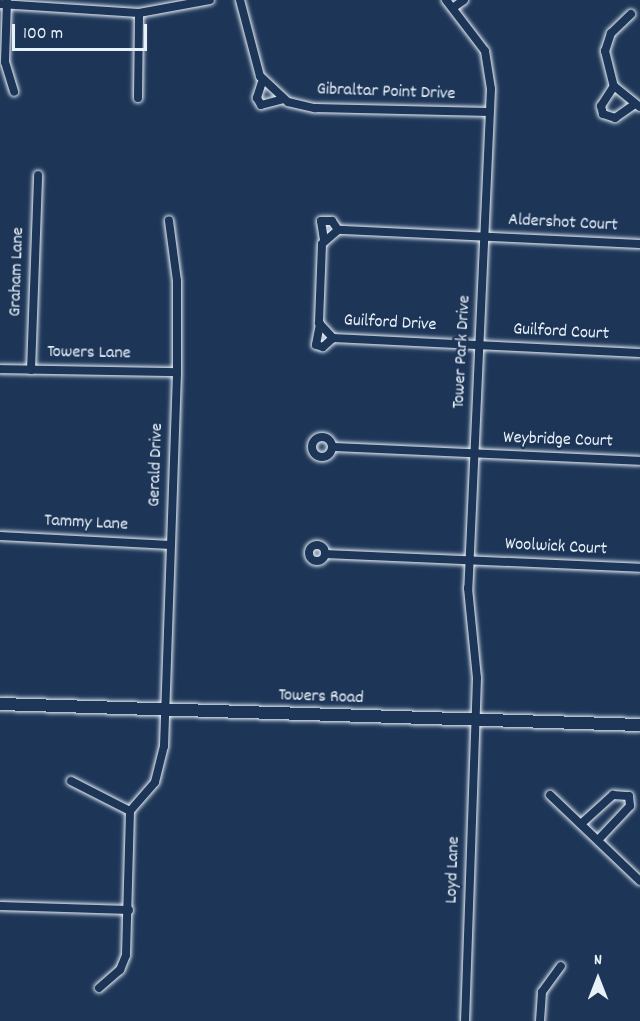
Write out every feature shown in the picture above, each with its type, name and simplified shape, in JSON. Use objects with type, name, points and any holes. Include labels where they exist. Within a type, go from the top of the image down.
[{"type":"main road","name":"Towers Road","points":[[0,704],[640,725]]},
{"type":"street","points":[[14,92],[5,62],[5,3],[139,13],[210,0]]},
{"type":"street","name":"Gibraltar Point Drive","points":[[240,0],[263,79],[258,103],[269,107],[283,99]]},
{"type":"street","name":"Tower Park Drive","points":[[446,0],[454,7],[490,66],[470,560],[476,720]]},
{"type":"street","points":[[454,7],[464,0]]},
{"type":"street","points":[[138,98],[139,13]]},
{"type":"street","points":[[614,86],[601,106],[603,114],[615,117],[637,106],[614,86],[607,43],[631,14]]},
{"type":"street","name":"Gibraltar Point Drive","points":[[263,79],[283,99],[315,108],[489,112]]},
{"type":"street","name":"Graham Lane","points":[[31,370],[38,175]]},
{"type":"street","name":"Gerald Drive","points":[[130,811],[155,782],[161,765],[165,711],[177,372],[177,281],[169,221]]},
{"type":"street","name":"Guilford Drive","points":[[333,338],[323,347],[316,345],[320,324],[324,240],[321,221],[332,221],[338,230],[484,237]]},
{"type":"street","points":[[324,240],[338,230]]},
{"type":"street","name":"Aldershot Court","points":[[484,237],[640,244]]},
{"type":"street","name":"Guilford Drive","points":[[320,324],[333,338],[480,345]]},
{"type":"street","name":"Guilford Court","points":[[480,345],[640,353]]},
{"type":"street","name":"Towers Lane","points":[[0,369],[177,372]]},
{"type":"street","name":"Weybridge Court","points":[[333,447],[640,461]]},
{"type":"street","name":"Tammy Lane","points":[[0,536],[171,545]]},
{"type":"street","name":"Woolwick Court","points":[[325,554],[640,568]]},
{"type":"street","name":"Loyd Lane","points":[[465,1021],[476,720]]},
{"type":"street","points":[[71,781],[130,811],[126,955],[120,970],[99,988]]},
{"type":"street","points":[[550,795],[599,839],[640,881]]},
{"type":"street","points":[[582,823],[613,795],[629,796],[630,806],[599,839]]},
{"type":"street","points":[[0,906],[129,910]]},
{"type":"street","points":[[540,1021],[542,992],[561,966]]}]
